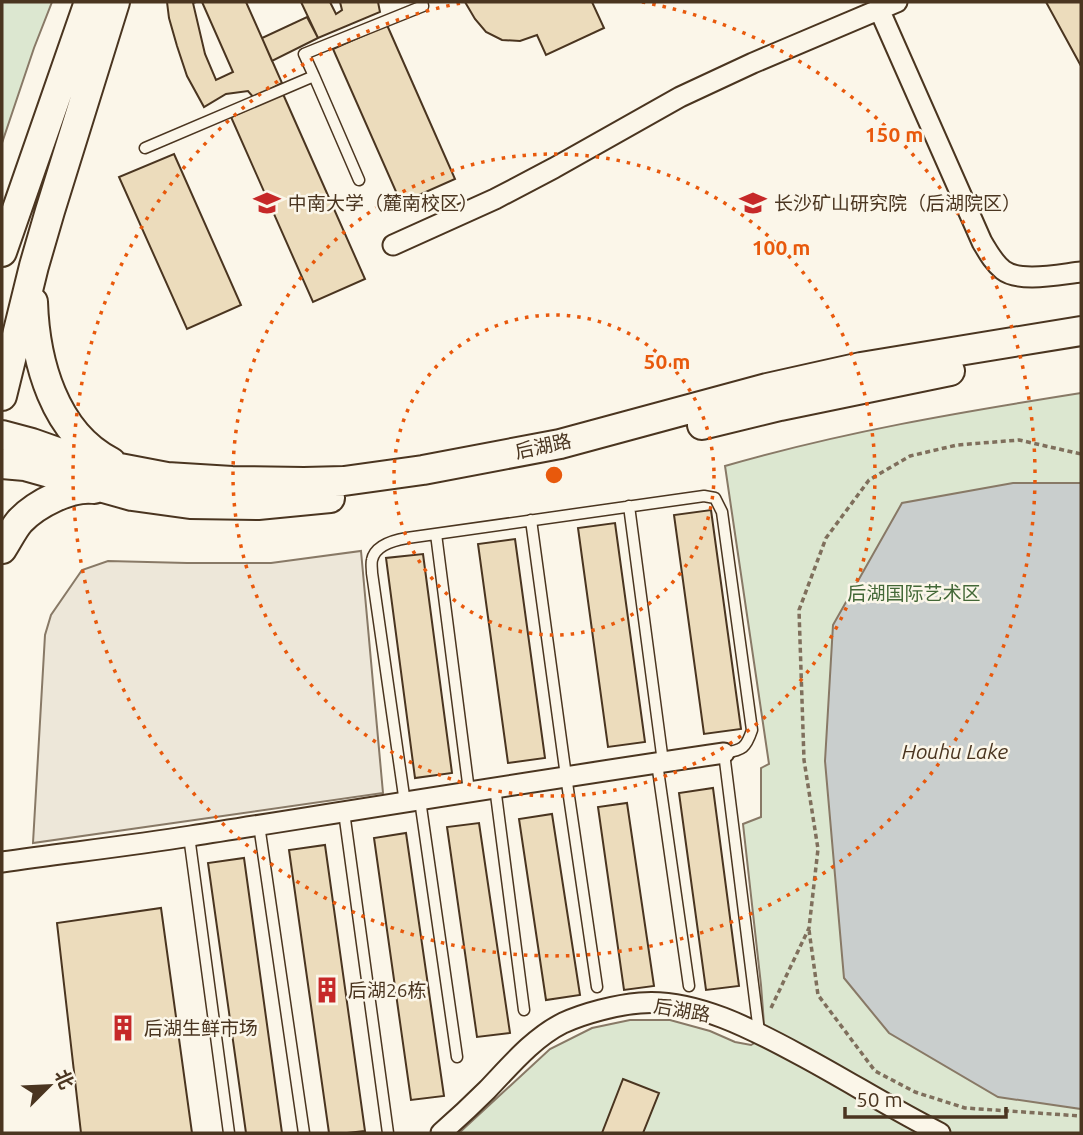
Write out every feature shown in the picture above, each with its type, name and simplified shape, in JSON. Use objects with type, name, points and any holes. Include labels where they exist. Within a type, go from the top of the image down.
[{"type":"main road","points":[[2,252],[89,2]]},
{"type":"main road","points":[[2,397],[34,266],[115,2]]},
{"type":"main road","points":[[34,266],[33,305],[37,338],[46,378],[59,411],[74,434],[92,450],[109,461],[140,472]]},
{"type":"main road","name":"后湖路","points":[[2,435],[83,461],[167,477],[232,481],[344,481],[423,470],[559,444],[768,388],[860,367],[1081,331]]},
{"type":"main road","name":"后湖路","points":[[2,464],[25,466],[132,496],[190,504],[258,505],[442,485],[780,406],[941,372],[1081,351]]},
{"type":"main road","points":[[2,549],[20,521],[45,502],[68,492],[88,488],[113,490]]},
{"type":"street","points":[[393,245],[530,181],[680,97],[888,6],[982,242],[992,259],[1005,272],[1020,276],[1081,272]]},
{"type":"street","points":[[2,862],[189,836],[724,753]]},
{"type":"street","name":"后湖路","points":[[440,1133],[471,1106],[531,1045],[562,1024],[605,1009],[641,1003],[670,1004],[728,1019],[760,1032],[940,1133]]},
{"type":"lane","points":[[359,180],[304,54],[423,6],[422,2]]},
{"type":"lane","points":[[145,148],[314,76]]},
{"type":"lane","points":[[457,1057],[372,573],[372,559],[379,549],[393,541],[704,496],[715,498],[722,512],[752,730],[742,749],[724,753],[760,1032]]},
{"type":"lane","points":[[629,506],[689,986]]},
{"type":"lane","points":[[531,520],[597,987]]},
{"type":"lane","points":[[436,534],[469,791]]},
{"type":"lane","points":[[495,787],[524,1010]]},
{"type":"lane","points":[[344,812],[388,1133]]},
{"type":"lane","points":[[259,824],[304,1133]]},
{"type":"lane","points":[[189,836],[229,1133]]},
{"type":"path","points":[[1081,454],[1019,440],[957,445],[910,456],[869,480],[826,538],[799,610],[804,760],[818,849],[809,928],[818,995],[875,1072],[915,1092],[965,1108],[1081,1116]]},
{"type":"path","points":[[760,1032],[809,928]]},
{"type":"green space","points":[[2,2],[52,2],[2,143]]},
{"type":"green space","name":"后湖国际艺术区","points":[[1081,393],[1081,1133],[459,1133],[550,1049],[592,1028],[630,1020],[670,1020],[710,1031],[735,1042],[751,1045],[761,1039],[764,1024],[761,985],[743,824],[761,817],[761,768],[769,764],[725,466],[857,433]]},
{"type":"shaded area","points":[[361,551],[383,793],[33,843],[45,635],[51,615],[82,570],[108,561],[271,563]]},
{"type":"water","name":"Houhu Lake","points":[[1013,483],[1081,483],[1081,1109],[998,1097],[889,1033],[844,978],[825,761],[833,625],[902,503]]},
{"type":"building","points":[[167,2],[196,2],[193,3],[205,54],[216,80],[233,72],[202,2],[246,2],[282,83],[254,98],[248,91],[226,94],[204,107],[187,76],[169,18]]},
{"type":"building","points":[[301,2],[330,2],[336,14],[342,10],[340,2],[378,2],[380,12],[318,38]]},
{"type":"building","points":[[465,2],[592,2],[604,28],[546,55],[537,35],[520,41],[502,40],[486,32]]},
{"type":"building","points":[[1046,2],[1081,2],[1081,66]]},
{"type":"building","points":[[307,17],[318,38],[272,61],[262,38]]},
{"type":"building","points":[[387,25],[455,179],[401,203],[333,49]]},
{"type":"building","points":[[283,94],[365,279],[313,302],[231,117]]},
{"type":"building","points":[[174,154],[241,305],[187,329],[119,177]]},
{"type":"building","points":[[711,510],[741,729],[704,734],[674,515]]},
{"type":"building","points":[[615,523],[645,742],[608,747],[578,528]]},
{"type":"building","points":[[515,539],[545,758],[508,763],[478,544]]},
{"type":"building","points":[[423,554],[452,773],[415,778],[386,558]]},
{"type":"building","points":[[713,788],[739,986],[706,990],[679,793]]},
{"type":"building","points":[[627,803],[654,986],[624,990],[598,807]]},
{"type":"building","points":[[552,814],[580,995],[546,1000],[519,819]]},
{"type":"building","points":[[479,823],[510,1033],[477,1037],[447,827]]},
{"type":"building","points":[[406,833],[444,1096],[411,1100],[374,838]]},
{"type":"building","name":"后湖26栋","points":[[325,845],[365,1131],[347,1133],[329,1133],[289,850]]},
{"type":"building","points":[[244,858],[282,1133],[246,1133],[208,863]]},
{"type":"building","name":"后湖生鲜市场","points":[[161,908],[192,1133],[81,1133],[57,923]]},
{"type":"building","points":[[623,1079],[659,1093],[643,1133],[602,1133]]},
{"type":"place","name":"中南大学（麓南校区）","points":[[267,203]]},
{"type":"place","name":"长沙矿山研究院（后湖院区）","points":[[753,203]]},
{"type":"place","name":"后湖26栋","points":[[327,990]]},
{"type":"place","name":"后湖生鲜市场","points":[[123,1028]]}]
